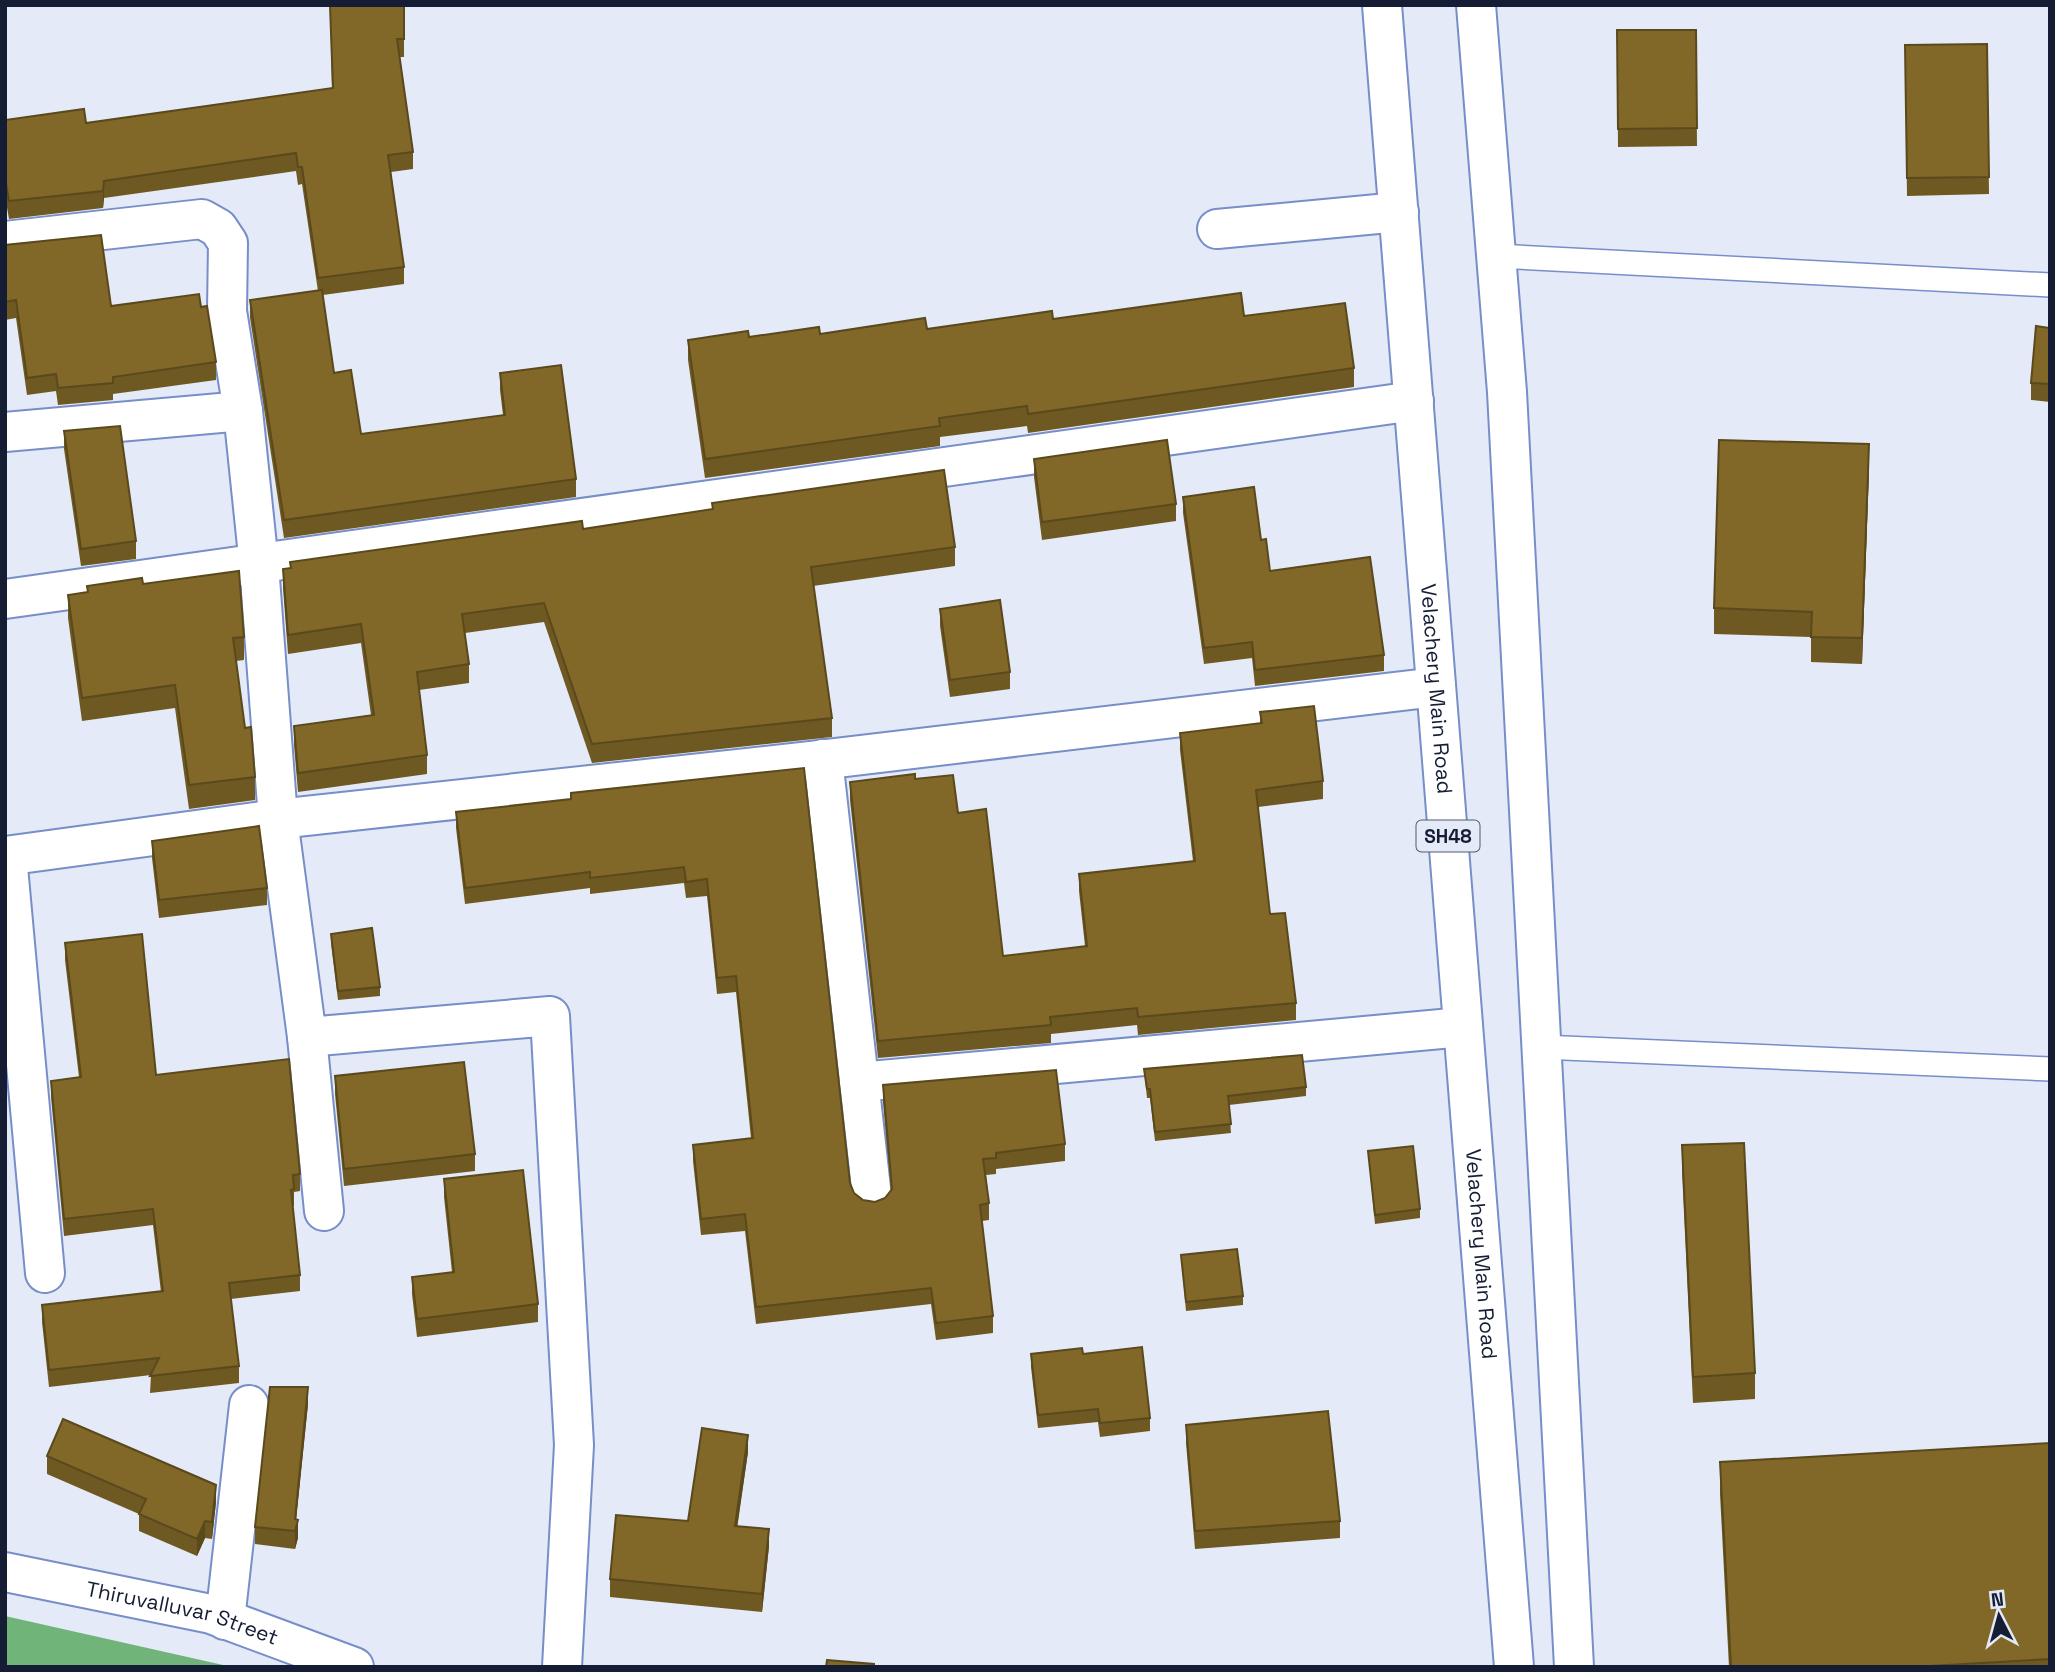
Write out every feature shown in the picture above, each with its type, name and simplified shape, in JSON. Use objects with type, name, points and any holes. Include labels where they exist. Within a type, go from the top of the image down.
[{"type":"street","name":"Velachery Main Road","points":[[1382,5],[1514,1667]]},
{"type":"street","points":[[1476,5],[1497,256],[1574,1667]]},
{"type":"street","points":[[1217,229],[1399,212]]},
{"type":"street","points":[[5,241],[202,219],[218,228],[228,243],[227,311],[243,411],[259,565],[278,819],[307,1037],[324,1211]]},
{"type":"street","points":[[5,599],[1414,401]]},
{"type":"street","points":[[5,432],[243,411]]},
{"type":"street","points":[[45,1273],[6,856],[278,819],[823,759],[1436,687]]},
{"type":"street","points":[[823,759],[872,1197]]},
{"type":"street","points":[[307,1037],[550,1016],[574,1445],[562,1667]]},
{"type":"street","points":[[859,1082],[1463,1027]]},
{"type":"street","points":[[225,1620],[249,1405]]},
{"type":"street","name":"Thiruvalluvar Street","points":[[5,1572],[211,1614],[354,1667]]},
{"type":"lane","points":[[1497,256],[2050,285]]},
{"type":"lane","points":[[1541,1047],[2050,1069]]},
{"type":"shaded area","points":[[5,1616],[232,1667],[5,1667]]},
{"type":"building","points":[[330,5],[404,5],[404,39],[397,39],[413,152],[388,155],[404,267],[318,278],[302,167],[298,167],[296,153],[104,181],[103,191],[9,201],[5,178],[5,120],[84,109],[86,123],[333,88]]},
{"type":"building","points":[[1617,30],[1696,30],[1697,128],[1618,129]]},
{"type":"building","points":[[1987,44],[1989,177],[1907,178],[1905,45]]},
{"type":"building","points":[[101,235],[111,306],[199,294],[201,307],[207,306],[216,362],[113,377],[113,383],[58,388],[56,374],[27,378],[16,300],[5,302],[5,245]]},
{"type":"building","points":[[322,290],[334,373],[351,370],[361,434],[505,415],[500,373],[561,365],[576,479],[284,520],[250,300]]},
{"type":"building","points":[[1241,293],[1244,316],[1345,303],[1354,368],[1028,414],[1027,406],[939,418],[940,426],[705,459],[688,340],[748,331],[749,337],[819,327],[820,334],[925,318],[927,329],[1052,311],[1053,319]]},
{"type":"building","points":[[2036,326],[2050,328],[2050,384],[2031,383]]},
{"type":"building","points":[[120,426],[136,541],[81,549],[64,431]]},
{"type":"building","points":[[1167,440],[1176,504],[1042,522],[1034,459]]},
{"type":"building","points":[[1719,440],[1869,444],[1862,638],[1811,637],[1812,612],[1714,608]]},
{"type":"building","points":[[944,470],[955,547],[811,567],[832,718],[592,744],[544,603],[462,614],[469,664],[417,672],[427,755],[298,773],[294,726],[374,715],[361,624],[288,635],[283,569],[291,568],[290,562],[582,521],[583,529],[713,509],[712,503]]},
{"type":"building","points":[[1254,487],[1261,540],[1266,539],[1270,571],[1370,557],[1384,655],[1255,670],[1252,642],[1204,648],[1183,497]]},
{"type":"building","points":[[239,571],[244,637],[233,638],[245,728],[251,727],[255,777],[189,785],[175,685],[82,698],[68,595],[88,592],[87,586],[142,578],[143,584]]},
{"type":"building","points":[[1000,600],[1010,672],[950,680],[940,609]]},
{"type":"building","points":[[1314,706],[1323,781],[1256,790],[1270,914],[1285,913],[1296,1003],[1138,1017],[1137,1008],[1050,1017],[1051,1025],[878,1041],[850,782],[915,774],[915,779],[953,775],[958,813],[986,809],[1003,956],[1087,946],[1079,874],[1195,861],[1180,733],[1262,723],[1260,712]]},
{"type":"building","points":[[804,768],[850,1183],[854,1193],[863,1200],[875,1202],[885,1198],[892,1189],[883,1085],[1056,1070],[1065,1144],[996,1153],[996,1158],[983,1159],[989,1203],[980,1205],[993,1316],[936,1323],[931,1288],[756,1307],[745,1214],[701,1219],[693,1145],[753,1138],[736,976],[717,978],[707,879],[686,882],[684,867],[590,878],[590,872],[465,888],[456,812],[571,799],[571,793]]},
{"type":"building","points":[[259,826],[267,888],[159,900],[152,841]]},
{"type":"building","points":[[372,928],[380,987],[338,991],[331,934]]},
{"type":"building","points":[[142,934],[156,1075],[289,1059],[300,1174],[293,1175],[294,1189],[291,1190],[300,1275],[229,1283],[239,1366],[150,1376],[159,1358],[49,1370],[42,1305],[163,1291],[153,1209],[64,1219],[51,1081],[81,1077],[65,943]]},
{"type":"building","points":[[1302,1055],[1306,1087],[1228,1096],[1231,1124],[1155,1132],[1150,1089],[1147,1089],[1144,1069]]},
{"type":"building","points":[[464,1062],[475,1154],[344,1169],[335,1076]]},
{"type":"building","points":[[1744,1143],[1755,1373],[1693,1377],[1682,1145]]},
{"type":"building","points":[[1413,1146],[1420,1209],[1375,1215],[1368,1151]]},
{"type":"building","points":[[523,1170],[538,1304],[417,1319],[412,1277],[454,1272],[444,1179]]},
{"type":"building","points":[[1237,1249],[1243,1296],[1186,1302],[1181,1255]]},
{"type":"building","points":[[1142,1347],[1150,1418],[1100,1423],[1098,1409],[1038,1415],[1031,1354],[1082,1348],[1083,1354]]},
{"type":"building","points":[[270,1387],[308,1387],[295,1531],[255,1527]]},
{"type":"building","points":[[1328,1411],[1340,1521],[1195,1531],[1186,1425]]},
{"type":"building","points":[[63,1419],[216,1485],[212,1522],[205,1521],[197,1539],[139,1514],[146,1499],[47,1456]]},
{"type":"building","points":[[702,1428],[748,1435],[735,1526],[769,1529],[762,1594],[610,1579],[616,1515],[688,1521]]},
{"type":"building","points":[[2050,1443],[2050,1659],[1911,1667],[1731,1667],[1720,1462]]},
{"type":"building","points":[[827,1660],[874,1664],[874,1667],[826,1667]]}]
